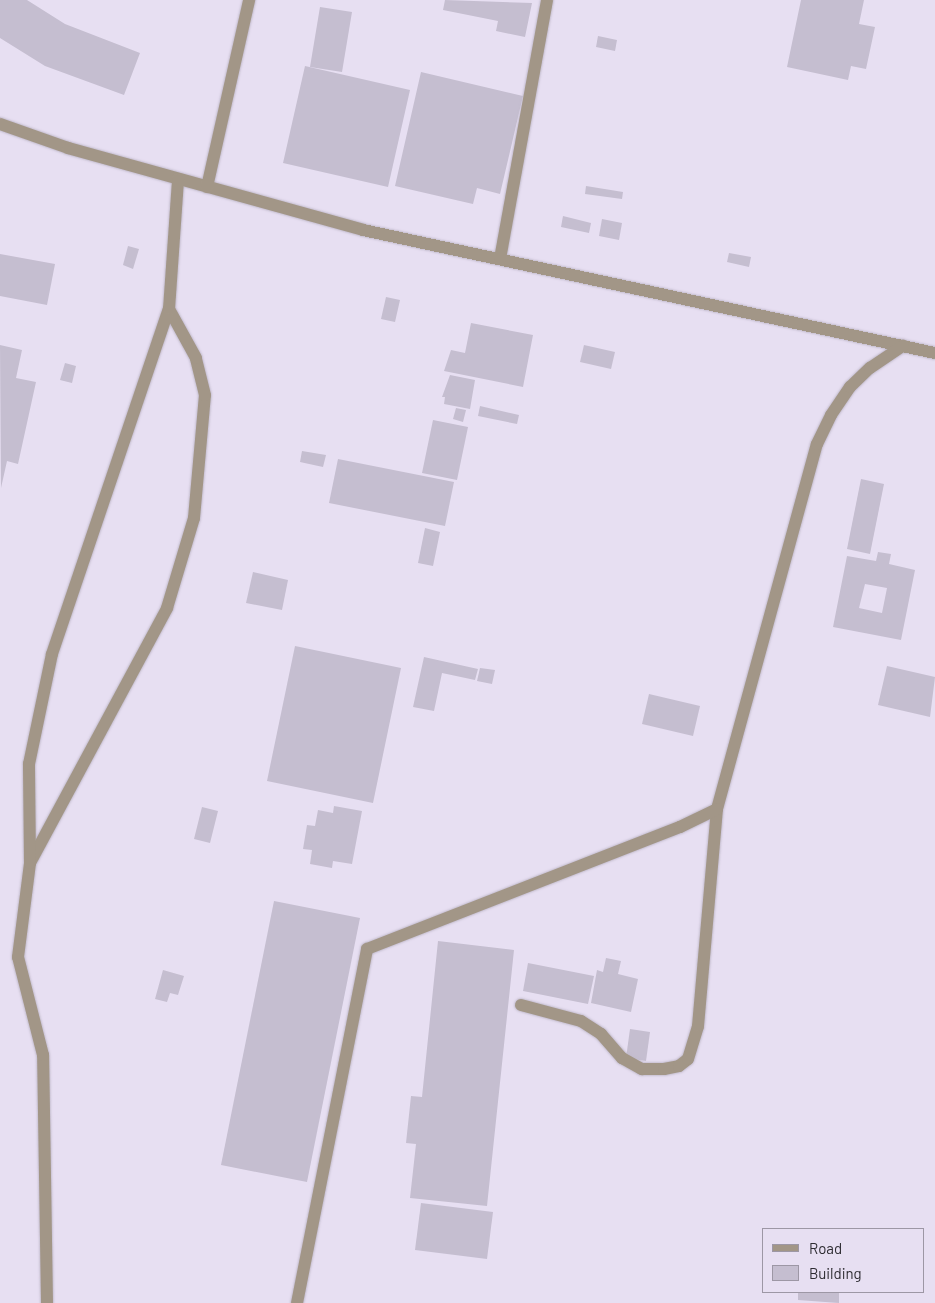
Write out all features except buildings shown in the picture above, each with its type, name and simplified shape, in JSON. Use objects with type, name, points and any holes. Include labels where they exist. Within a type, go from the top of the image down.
[{"type":"street","points":[[207,187],[249,0]]},
{"type":"street","points":[[500,259],[547,0]]},
{"type":"street","points":[[0,124],[68,148],[363,230],[935,353]]},
{"type":"street","points":[[47,1303],[43,1055],[18,957],[30,863],[29,764],[52,654],[169,309],[178,179]]},
{"type":"street","points":[[30,863],[167,608],[194,518],[205,395],[196,358],[169,309]]},
{"type":"street","points":[[521,1005],[581,1021],[600,1034],[622,1058],[642,1069],[664,1069],[680,1066],[688,1059],[698,1026],[717,808],[823,430],[858,378],[903,346]]},
{"type":"street","points":[[297,1303],[367,949],[680,827],[717,808]]}]
